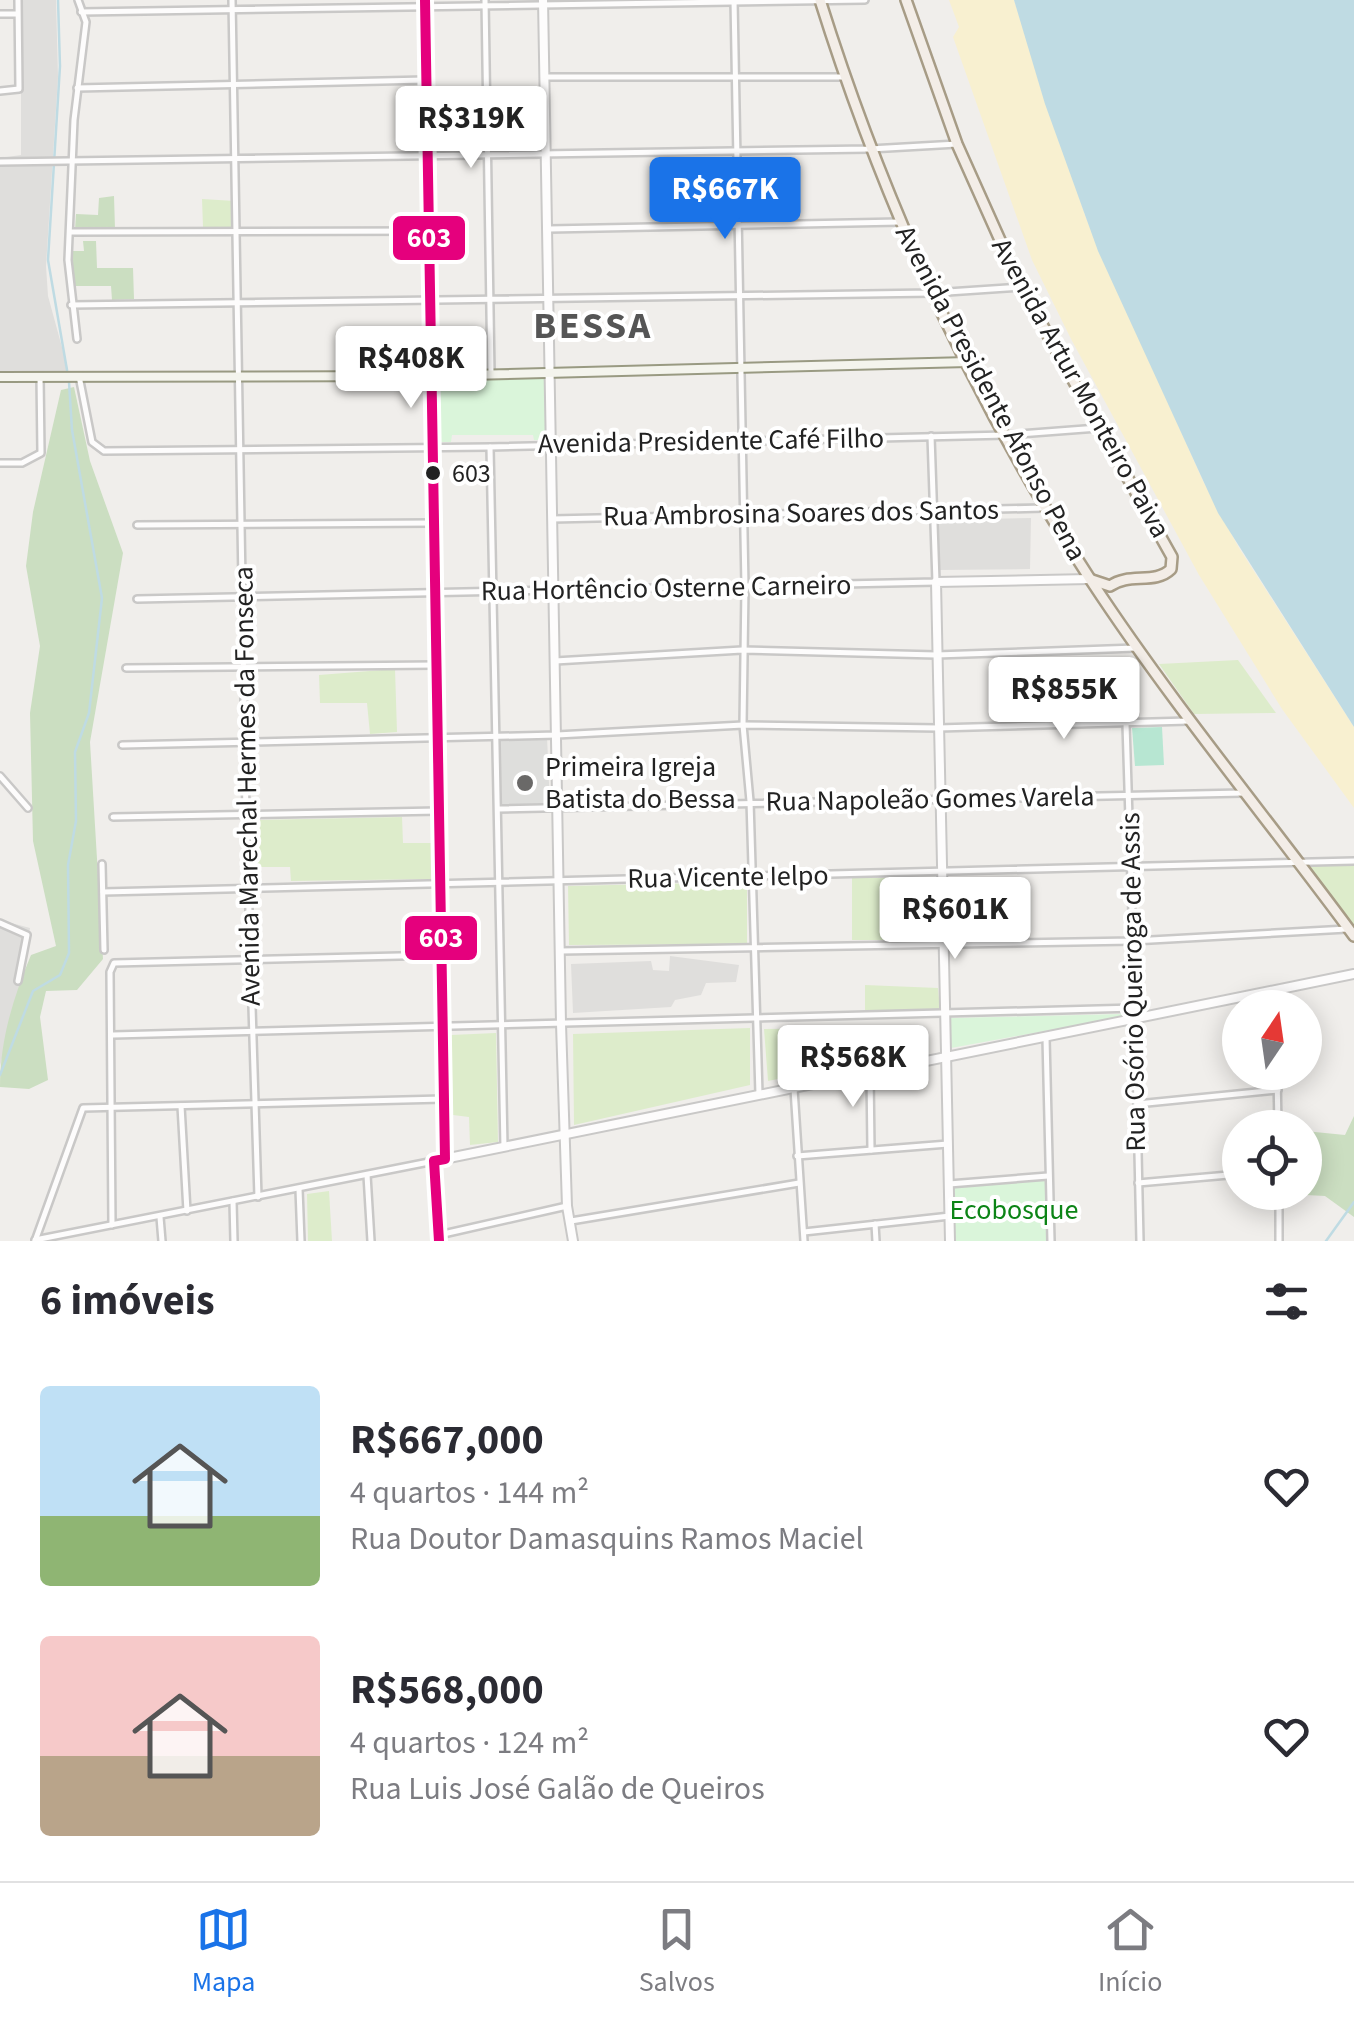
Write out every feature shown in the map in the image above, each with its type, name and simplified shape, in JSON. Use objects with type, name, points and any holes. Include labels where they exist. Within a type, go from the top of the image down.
[{"type":"main road","name":"Avenida Artur Monteiro Paiva","points":[[906,0],[957,144],[1021,287],[1171,552]]},
{"type":"main road","name":"Avenida Presidente Afonso Pena","points":[[821,1],[844,78],[900,222],[1007,435],[1090,579],[1136,648],[1351,932]]},
{"type":"main road","points":[[0,377],[430,376],[968,362]]},
{"type":"main road","name":"Rua Hortêncio Osterne Carneiro","points":[[1090,579],[1110,586],[1128,578],[1162,577],[1171,568],[1171,552]]},
{"type":"main road","name":"Avenida Presidente Afonso Pena","points":[[1110,586],[1112,612]]},
{"type":"street","points":[[0,91],[18,88],[18,0]]},
{"type":"street","points":[[77,339],[71,305],[72,160],[86,22],[78,0]]},
{"type":"street","name":"Avenida Marechal Hermes da Fonseca","points":[[232,0],[246,816],[258,1196]]},
{"type":"street","points":[[81,12],[232,12],[485,2],[865,0]]},
{"type":"street","points":[[485,2],[491,373]]},
{"type":"street","points":[[543,2],[558,880],[567,1206],[574,1241]]},
{"type":"street","points":[[425,3],[445,1159]]},
{"type":"street","points":[[734,3],[746,587],[743,725],[750,801],[758,1094]]},
{"type":"street","points":[[0,14],[18,14]]},
{"type":"street","points":[[545,78],[844,78]]},
{"type":"street","points":[[78,88],[425,80]]},
{"type":"street","points":[[0,162],[736,148],[870,149],[957,144]]},
{"type":"street","points":[[548,228],[900,222]]},
{"type":"street","points":[[71,232],[428,231]]},
{"type":"street","points":[[71,305],[933,294],[1021,287]]},
{"type":"street","points":[[0,463],[22,463],[41,452],[40,376]]},
{"type":"street","name":"Avenida Presidente Café Filho","points":[[78,376],[92,442],[98,449],[490,447],[1007,435],[1100,428]]},
{"type":"street","points":[[931,436],[950,1241]]},
{"type":"street","points":[[490,447],[504,1147]]},
{"type":"street","name":"Rua Ambrosina Soares dos Santos","points":[[552,519],[1049,508]]},
{"type":"street","points":[[138,525],[432,523]]},
{"type":"street","name":"Rua Hortêncio Osterne Carneiro","points":[[136,599],[1090,579]]},
{"type":"street","points":[[555,661],[742,650],[936,656],[1136,648]]},
{"type":"street","points":[[126,668],[436,665]]},
{"type":"street","points":[[122,744],[557,735],[743,725],[938,728],[1190,721]]},
{"type":"street","name":"Rua Osório Queiroga de Assis","points":[[1126,723],[1140,1241]]},
{"type":"street","points":[[0,776],[28,808]]},
{"type":"street","name":"Rua Napoleão Gomes Varela","points":[[498,810],[750,801],[1243,793]]},
{"type":"street","points":[[113,816],[439,811]]},
{"type":"street","name":"Rua Vicente Ielpo","points":[[103,892],[1354,862]]},
{"type":"street","points":[[102,864],[104,950]]},
{"type":"street","points":[[0,924],[27,936],[18,980]]},
{"type":"street","points":[[560,951],[1132,942],[1351,932]]},
{"type":"street","points":[[112,1226],[110,972],[114,963],[441,955]]},
{"type":"street","points":[[1284,990],[1354,974]]},
{"type":"street","points":[[35,1240],[565,1136],[1135,1014],[1222,1000]]},
{"type":"street","points":[[113,1035],[945,1014],[1135,1014]]},
{"type":"street","points":[[1046,1035],[1051,1241]]},
{"type":"street","points":[[870,1070],[871,1150]]},
{"type":"street","points":[[794,1086],[804,1241]]},
{"type":"street","points":[[1137,1104],[1278,1090],[1278,1110]]},
{"type":"street","points":[[35,1240],[84,1108],[443,1099]]},
{"type":"street","points":[[181,1106],[186,1211]]},
{"type":"street","points":[[797,1156],[948,1144]]},
{"type":"street","points":[[434,1161],[439,1238],[567,1206]]},
{"type":"street","points":[[367,1174],[371,1241]]},
{"type":"street","points":[[949,1184],[1048,1176]]},
{"type":"street","points":[[1138,1183],[1222,1176]]},
{"type":"street","points":[[568,1221],[799,1183]]},
{"type":"street","points":[[300,1188],[301,1241]]},
{"type":"street","points":[[233,1201],[234,1241]]},
{"type":"street","points":[[1279,1210],[1279,1241]]},
{"type":"street","points":[[804,1232],[950,1216]]},
{"type":"street","points":[[160,1217],[162,1241]]},
{"type":"street","points":[[875,1224],[876,1241]]},
{"type":"street","points":[[91,1229],[92,1241]]},
{"type":"shaded area","points":[[21,0],[56,0],[58,77],[46,266],[48,296],[69,373],[0,373],[0,158],[21,155]]},
{"type":"shaded area","points":[[1031,518],[1030,569],[939,570],[938,520]]},
{"type":"shaded area","points":[[547,736],[550,807],[502,809],[499,738]]},
{"type":"shaded area","points":[[0,920],[30,928],[22,982],[0,1066]]},
{"type":"shaded area","points":[[670,956],[739,965],[736,982],[706,983],[701,995],[675,1000],[671,1007],[573,1013],[571,964],[651,961],[653,970],[669,971]]},
{"type":"green space","points":[[114,196],[115,229],[75,230],[76,214],[98,215],[99,198]]},
{"type":"green space","points":[[202,199],[235,201],[235,227],[203,227]]},
{"type":"green space","points":[[83,241],[96,241],[97,268],[133,268],[134,299],[112,300],[111,286],[72,286],[73,251],[84,251]]},
{"type":"green space","points":[[547,376],[547,440],[534,440],[533,435],[452,435],[451,442],[438,442],[435,379]]},
{"type":"green space","points":[[74,387],[90,461],[123,553],[90,742],[103,959],[77,990],[46,991],[40,1017],[48,1080],[29,1089],[0,1087],[5,1036],[24,971],[31,955],[56,946],[33,841],[30,713],[40,646],[26,566],[33,512],[61,390]]},
{"type":"green space","points":[[1238,660],[1276,713],[1194,714],[1159,664]]},
{"type":"green space","points":[[395,669],[397,732],[370,734],[367,703],[320,703],[319,675]]},
{"type":"green space","points":[[1162,727],[1164,765],[1135,766],[1132,728]]},
{"type":"green space","points":[[402,817],[403,843],[432,843],[433,879],[291,881],[290,867],[257,867],[256,820]]},
{"type":"green space","points":[[1310,864],[1354,866],[1354,929],[1308,868]]},
{"type":"green space","points":[[852,878],[936,878],[937,940],[852,940]]},
{"type":"green space","points":[[747,882],[747,944],[569,945],[568,886]]},
{"type":"green space","points":[[865,985],[938,988],[940,1010],[865,1011]]},
{"type":"green space","points":[[1127,1016],[951,1048],[949,1018]]},
{"type":"green space","points":[[750,1028],[750,1085],[574,1125],[573,1034]]},
{"type":"green space","points":[[862,1028],[863,1062],[768,1081],[764,1029]]},
{"type":"green space","points":[[496,1033],[498,1142],[470,1145],[469,1117],[453,1115],[451,1035]]},
{"type":"green space","points":[[1354,1116],[1354,1217],[1322,1196],[1322,1133],[1345,1135]]},
{"type":"green space","name":"Ecobosque","points":[[1048,1176],[1051,1241],[950,1241],[949,1184]]},
{"type":"green space","points":[[329,1191],[332,1241],[308,1241],[307,1194]]},
{"type":"sand","points":[[949,0],[1014,0],[1086,218],[1203,481],[1239,548],[1354,727],[1354,808],[1282,709],[1199,575],[1071,339],[1032,260],[953,37],[959,27]]},
{"type":"water","points":[[1014,0],[1354,0],[1354,727],[1218,513],[1098,251],[1045,104]]},
{"type":"waterway","points":[[58,0],[60,66],[48,260],[67,370]]},
{"type":"waterway","points":[[0,1075],[33,991],[60,975],[69,953],[68,865],[76,821],[75,752],[89,713],[102,598],[72,430],[69,382]]},
{"type":"waterway","points":[[1326,1241],[1354,1202]]},
{"type":"transit line","name":"603","points":[[425,0],[445,1159],[434,1161],[439,1241]]},
{"type":"place","name":"603","points":[[433,473]]},
{"type":"place","name":"Primeira Igreja Batista do Bessa","points":[[525,783]]},
{"type":"district","name":"BESSA","points":[[593,326]]}]
